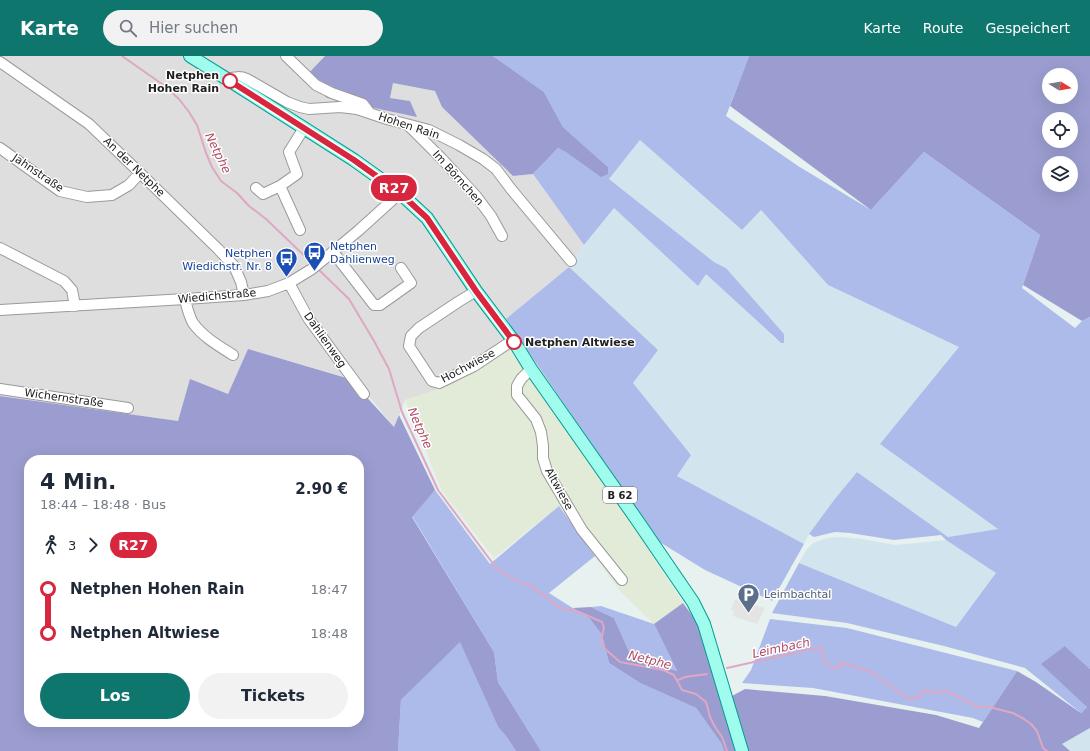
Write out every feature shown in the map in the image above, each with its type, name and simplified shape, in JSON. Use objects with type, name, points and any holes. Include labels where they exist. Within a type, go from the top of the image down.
[{"type":"main road","name":"B 62","points":[[190,56],[354,160],[400,193],[427,218],[476,291],[513,340],[531,369],[638,520],[693,602],[704,624],[742,751]]},
{"type":"street","points":[[286,56],[316,85],[332,93],[363,104],[369,112]]},
{"type":"street","name":"An der Netphe","points":[[0,62],[89,124],[234,266],[241,282],[244,295]]},
{"type":"street","name":"Hohen Rain","points":[[227,79],[236,77],[247,79],[287,102],[300,107],[309,109],[340,107],[369,112],[387,119],[438,134],[459,145],[496,169],[571,261]]},
{"type":"street","name":"Im Börnchen","points":[[407,124],[476,196],[491,216],[502,236]]},
{"type":"street","points":[[256,188],[263,194],[280,186],[297,174],[290,152],[304,128]]},
{"type":"street","name":"Jahnstraße","points":[[0,148],[60,191],[87,197],[112,195],[129,185],[140,173]]},
{"type":"street","points":[[280,186],[300,230]]},
{"type":"street","name":"Wiedichstraße","points":[[0,310],[244,295],[268,291],[289,283],[316,266],[400,193]]},
{"type":"street","points":[[0,248],[64,281],[72,290],[75,306]]},
{"type":"street","points":[[332,252],[374,305],[380,305],[411,283],[401,268]]},
{"type":"street","name":"Dahlienweg","points":[[289,283],[308,318],[364,394]]},
{"type":"street","name":"Hochwiese","points":[[476,291],[419,328],[411,336],[409,346],[432,381],[439,383],[474,366],[513,340]]},
{"type":"street","points":[[185,299],[188,312],[193,323],[208,338],[233,355]]},
{"type":"street","name":"Altwiese","points":[[531,369],[521,378],[517,386],[518,395],[536,419],[541,432],[547,471],[582,530],[622,580]]},
{"type":"street","name":"Wichernstraße","points":[[0,389],[128,408]]},
{"type":"shaded area","points":[[0,56],[325,56],[306,77],[327,98],[416,116],[410,101],[390,98],[393,83],[435,91],[442,107],[513,176],[533,174],[584,245],[569,267],[506,319],[521,340],[454,384],[405,400],[394,427],[356,380],[248,349],[228,394],[190,380],[178,421],[0,396]]},
{"type":"shaded area","points":[[325,56],[493,56],[544,92],[563,127],[608,167],[608,174],[601,177],[558,148],[533,174],[513,176],[442,107],[435,91],[393,83],[390,98],[410,101],[417,117],[327,98],[305,77]]},
{"type":"shaded area","points":[[493,56],[749,56],[726,116],[798,166],[871,210],[924,152],[1040,235],[1022,288],[1075,328],[1082,321],[1090,317],[1090,669],[1065,646],[1087,707],[1081,713],[1025,668],[944,646],[847,623],[772,613],[799,563],[956,627],[996,573],[946,540],[941,535],[894,540],[850,533],[835,532],[814,537],[809,534],[857,472],[948,537],[998,529],[880,444],[959,347],[828,285],[761,210],[742,230],[640,140],[609,179],[714,262],[726,268],[784,334],[784,343],[781,343],[706,274],[698,286],[614,208],[584,245],[533,174],[558,148],[608,167],[563,127],[544,92]]},
{"type":"shaded area","points":[[749,56],[1090,56],[1090,317],[1082,321],[1023,285],[1040,235],[924,152],[871,210],[730,106]]},
{"type":"shaded area","points":[[640,140],[742,230],[761,210],[828,285],[959,347],[999,529],[948,537],[857,472],[834,500],[809,534],[804,544],[677,476],[691,455],[633,383],[569,267],[584,245],[614,208],[697,285],[706,273],[780,343],[726,268],[714,262],[609,179]]},
{"type":"shaded area","points":[[569,267],[658,350],[633,383],[691,455],[677,476],[804,544],[772,601],[705,570],[658,541],[506,319]]},
{"type":"shaded area","points":[[508,348],[592,461],[683,603],[654,624],[620,591],[559,506],[494,558],[442,491],[405,400],[454,384]]},
{"type":"shaded area","points":[[248,349],[350,379],[394,427],[399,415],[435,490],[412,517],[494,652],[498,682],[541,751],[516,751],[498,727],[460,642],[401,700],[398,751],[0,751],[0,396],[178,421],[190,379],[228,394]]},
{"type":"shaded area","points":[[435,490],[490,564],[559,506],[595,556],[549,593],[590,619],[602,635],[609,663],[640,683],[696,708],[721,743],[724,751],[541,751],[498,682],[494,652],[412,516]]},
{"type":"shaded area","points":[[841,537],[895,545],[946,540],[997,573],[956,627],[799,563],[807,549],[813,543],[827,538]]},
{"type":"shaded area","name":"Leimbachtal","points":[[735,599],[765,608],[757,624],[733,616],[734,612],[731,610]]},
{"type":"shaded area","points":[[683,603],[697,622],[715,673],[737,751],[724,751],[721,743],[696,708],[640,683],[609,663],[602,635],[590,619],[573,608],[591,607],[614,618],[632,658],[677,671],[654,624]]},
{"type":"shaded area","points":[[601,606],[654,624],[677,671],[632,658],[614,618],[591,607]]},
{"type":"shaded area","points":[[770,619],[847,628],[1017,671],[983,722],[973,718],[813,688],[742,683],[751,670]]},
{"type":"shaded area","points":[[460,641],[498,727],[516,751],[398,751],[401,700]]},
{"type":"shaded area","points":[[1065,646],[1090,669],[1090,728],[1062,744],[1070,751],[747,751],[732,696],[745,689],[825,696],[936,715],[979,728],[1017,671],[1036,682],[1081,713],[1087,707],[1041,664]]},
{"type":"shaded area","points":[[1090,728],[1090,751],[1070,751],[1062,744]]},
{"type":"waterway","name":"Netphe","points":[[122,56],[162,84],[179,99],[197,125],[206,153],[212,167],[221,181],[266,219],[313,264]]},
{"type":"waterway","name":"Netphe","points":[[318,269],[349,299],[389,369],[402,412],[438,490],[497,569],[522,584],[531,585],[538,592],[546,596],[556,606],[579,612],[602,622],[604,627],[601,640],[604,648],[620,662],[663,670],[674,675],[682,690],[696,694],[706,702],[710,717],[722,737],[727,751]]},
{"type":"waterway","name":"Leimbach","points":[[727,668],[821,648],[825,662],[832,668],[840,667],[840,662],[871,672],[909,699],[921,696],[923,690],[937,693],[944,690],[978,707],[989,707],[1013,713],[1031,724],[1037,731],[1043,748],[1047,751]]},
{"type":"waterway","name":"Leimbach","points":[[678,680],[685,677],[707,674]]},
{"type":"bus line","name":"R27","points":[[230,81],[354,160],[400,193],[427,218],[476,291],[514,342]]},
{"type":"place","name":"Netphen Hohen Rain","points":[[230,81]]},
{"type":"place","name":"Netphen Dahlienweg","points":[[315,272]]},
{"type":"place","name":"Netphen Wiedichstr. Nr. 8","points":[[287,278]]},
{"type":"place","name":"Netphen Altwiese","points":[[514,342]]},
{"type":"place","name":"Leimbachtal","points":[[748,614]]}]
